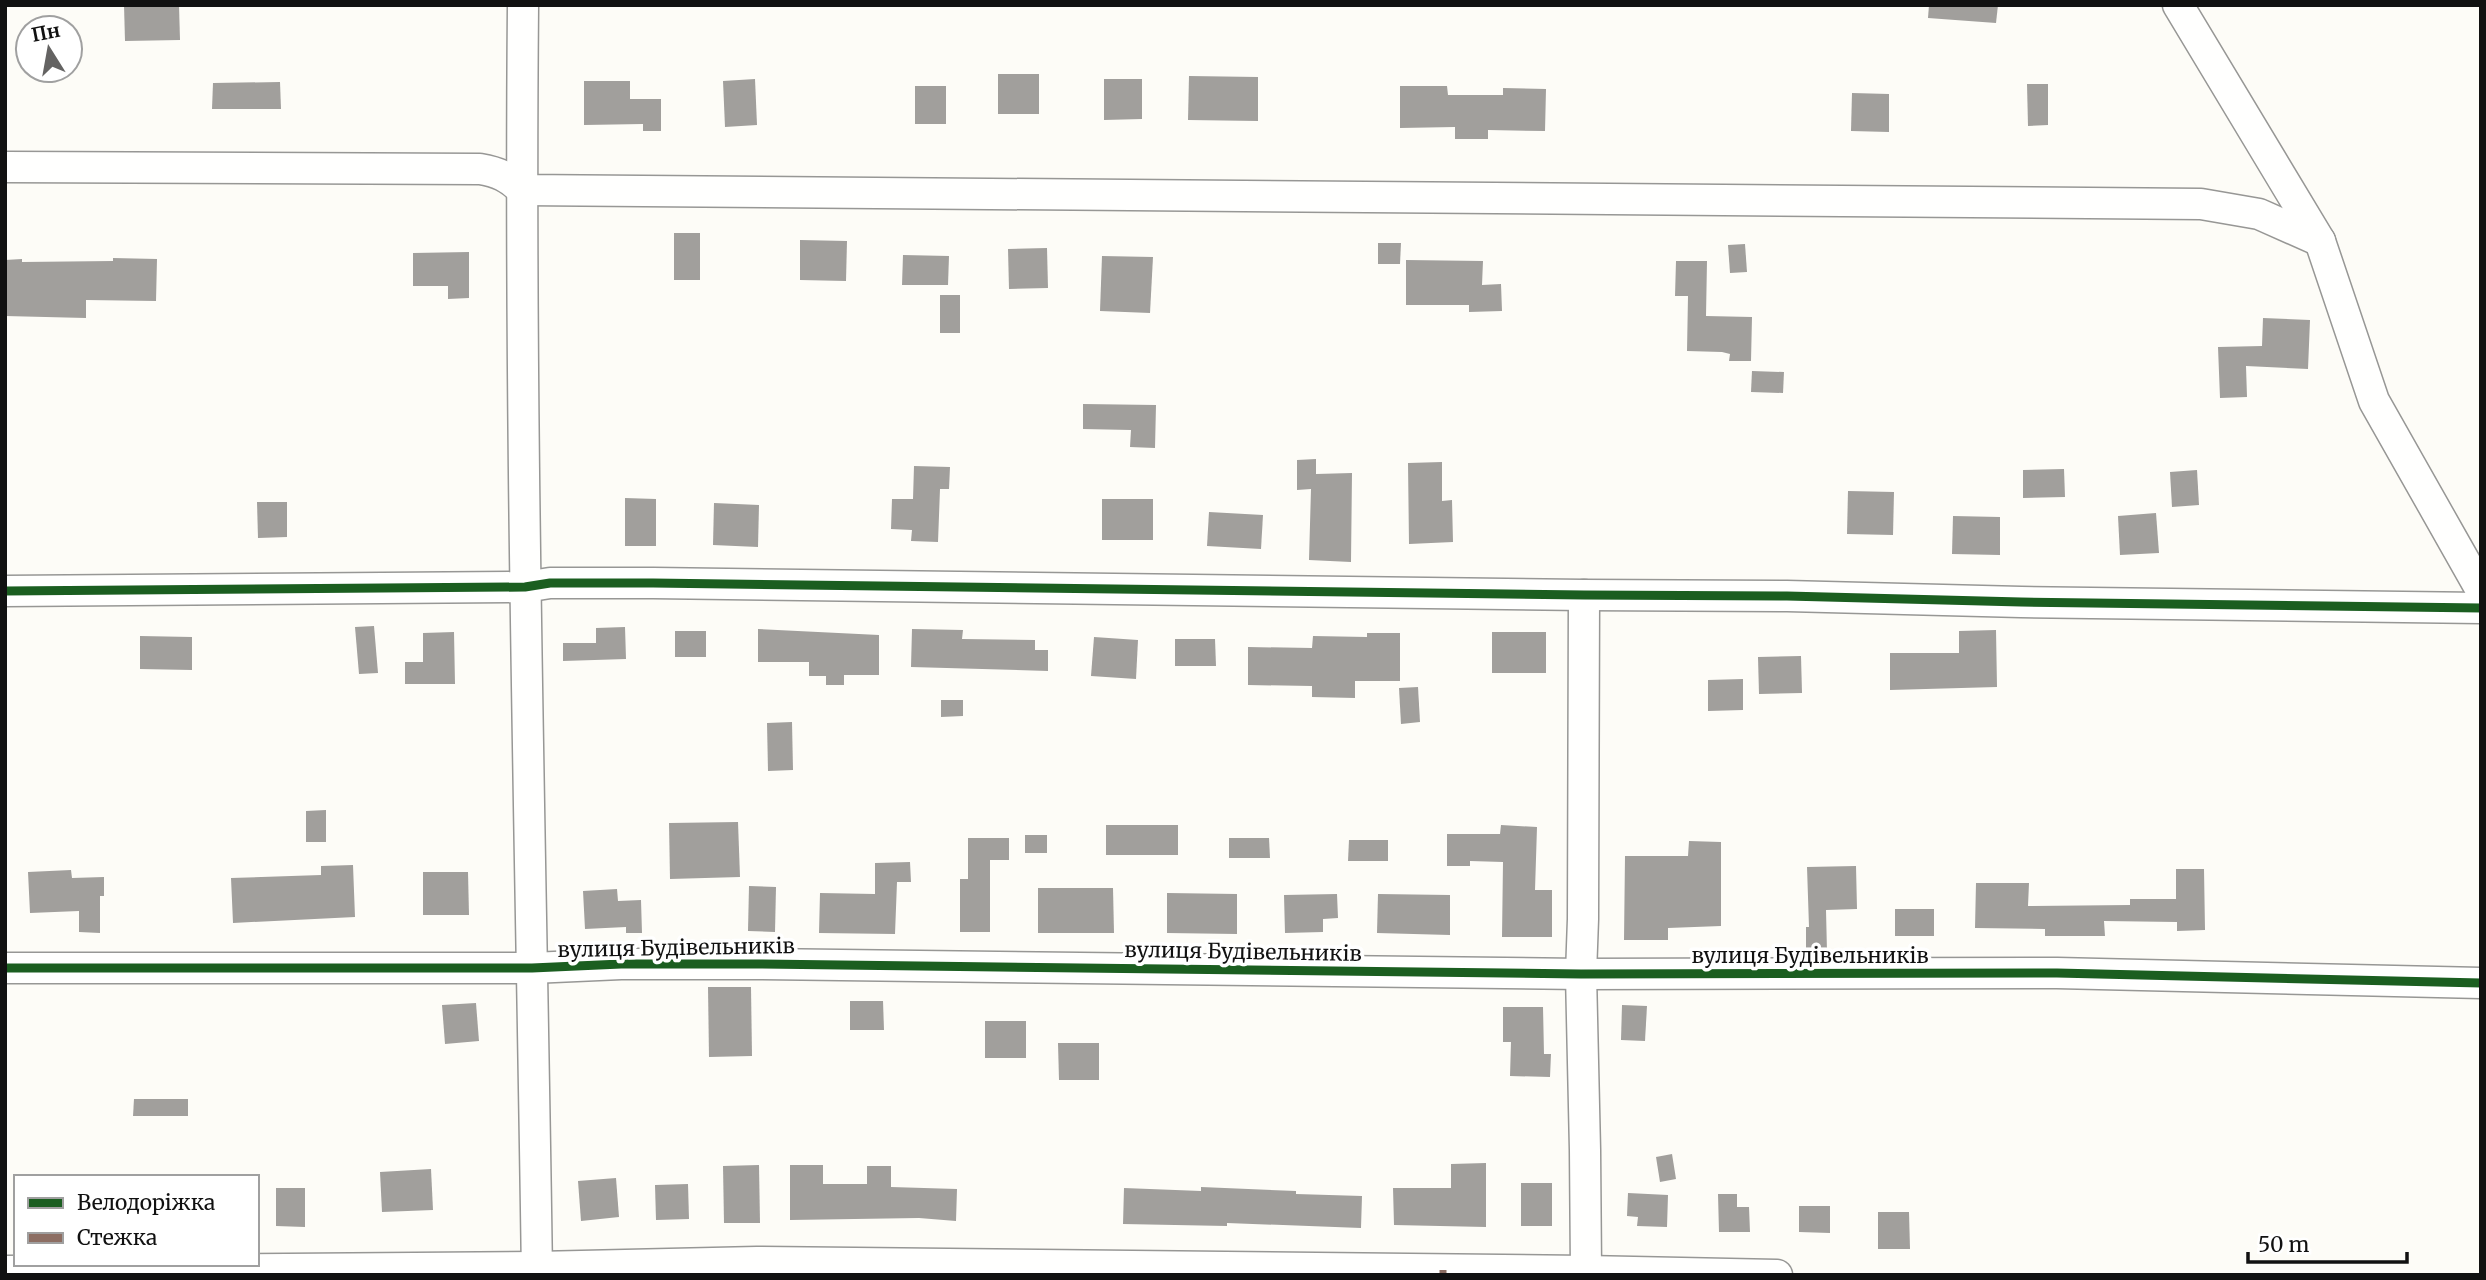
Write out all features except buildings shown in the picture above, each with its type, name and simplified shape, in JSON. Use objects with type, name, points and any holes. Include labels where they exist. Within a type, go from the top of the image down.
[{"type":"street","points":[[523,5],[525,587],[537,1271]]},
{"type":"street","points":[[2178,5],[2319,241],[2374,401],[2481,590]]},
{"type":"street","points":[[5,167],[480,169],[509,178],[522,190],[2201,204],[2259,214],[2319,241]]},
{"type":"street","points":[[5,591],[525,587],[550,583],[653,583],[1787,596],[2481,608]]},
{"type":"street","points":[[1584,595],[1581,974],[1586,1270]]},
{"type":"street","name":"вулиця Будівельників","points":[[5,968],[532,968],[621,964],[754,964],[1581,974],[2057,973],[2481,983]]},
{"type":"street","points":[[5,1271],[537,1271],[757,1262],[1586,1270],[1777,1275]]},
{"type":"marked path","points":[[1443,1270],[1443,1275]]},
{"type":"cycle path","points":[[5,591],[525,587],[550,583],[653,583],[1787,596],[2481,608]]},
{"type":"cycle path","points":[[5,968],[532,968],[621,964],[754,964],[1581,974],[2057,973],[2481,983]]}]
